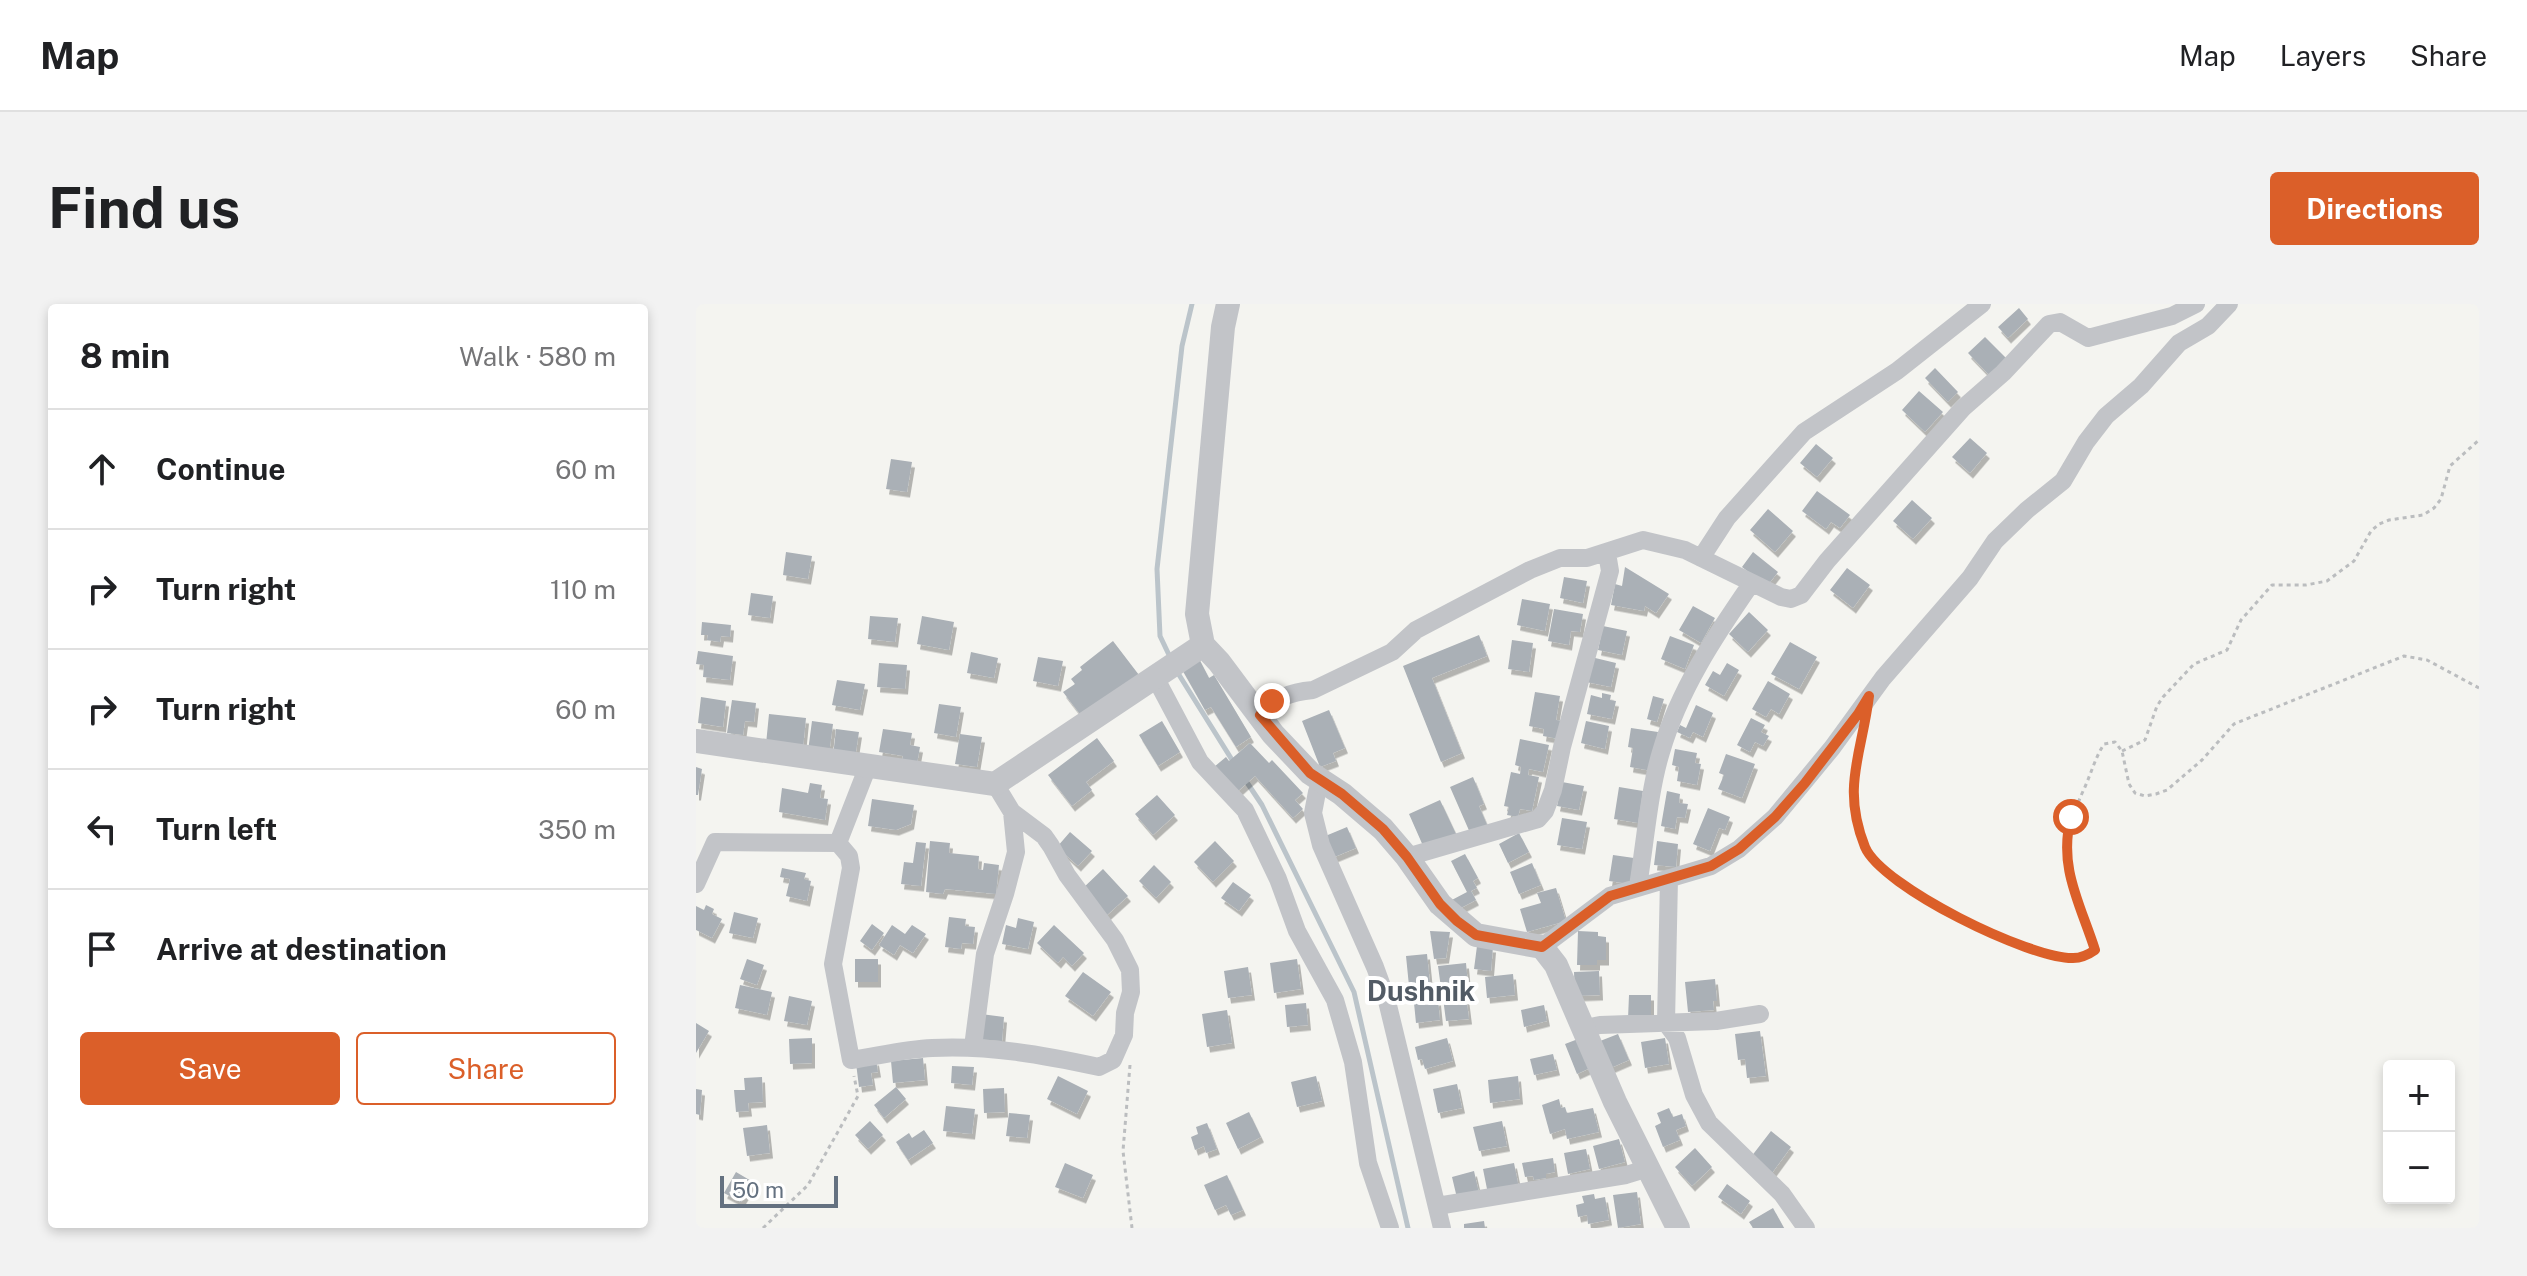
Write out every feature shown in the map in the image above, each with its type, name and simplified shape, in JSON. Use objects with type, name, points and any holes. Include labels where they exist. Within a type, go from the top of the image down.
[{"type":"street","points":[[1228,304],[1217,385],[1197,614],[1203,645],[1292,754],[1321,782],[1342,794],[1383,829],[1440,904],[1476,935],[1542,947],[1556,965],[1615,1102],[1678,1228]]},
{"type":"street","points":[[1701,558],[1727,518],[1804,432],[1897,371],[1982,304]]},
{"type":"street","points":[[1260,715],[1272,701],[1313,690],[1392,652],[1416,630],[1530,570],[1560,558],[1576,559],[1607,553],[1643,540],[1685,550],[1781,597],[1791,599],[1801,595],[1827,561],[1963,408],[2003,373],[2049,324],[2060,322],[2088,338],[2172,316],[2196,304]]},
{"type":"street","points":[[1542,947],[1600,901],[1638,886],[1711,866],[1739,849],[1775,817],[1876,687],[1949,604],[2002,533],[2063,481],[2106,416],[2141,386],[2171,350],[2208,326],[2229,304]]},
{"type":"street","points":[[1407,857],[1538,819],[1545,811],[1610,571],[1607,553]]},
{"type":"street","points":[[1638,886],[1660,753],[1680,703],[1711,643],[1751,584]]},
{"type":"street","points":[[696,741],[995,784],[1203,645]]},
{"type":"street","points":[[1167,669],[1200,762],[1245,810],[1278,879],[1297,931],[1335,1000],[1351,1052],[1368,1163],[1390,1228]]},
{"type":"street","points":[[838,843],[868,766]]},
{"type":"street","points":[[1321,782],[1313,813],[1321,845],[1379,976],[1442,1228]]},
{"type":"street","points":[[696,884],[715,842],[838,843],[849,856],[851,868],[833,964],[851,1060],[928,1048],[973,1047],[1042,1054],[1099,1067],[1113,1060],[1124,1035],[1125,1013],[1131,992],[1130,970],[1115,940],[1067,875],[1044,836],[1012,812],[995,784]]},
{"type":"street","points":[[973,1047],[985,954],[1016,852],[1012,812]]},
{"type":"street","points":[[1669,878],[1666,1023],[1677,1038],[1694,1095],[1709,1123],[1782,1194],[1805,1228]]},
{"type":"street","points":[[1585,1028],[1716,1021],[1760,1014]]},
{"type":"street","points":[[1437,1206],[1626,1175],[1649,1168]]},
{"type":"path","points":[[2122,751],[2145,740],[2157,706],[2194,664],[2227,650],[2241,620],[2272,585],[2306,585],[2327,581],[2354,561],[2371,531],[2379,524],[2423,515],[2434,508],[2441,499],[2450,466],[2479,440]]},
{"type":"path","points":[[1863,728],[1853,790],[1864,843],[1875,863],[1920,896],[1985,931],[2067,958],[2086,956],[2095,950],[2078,906],[2066,850],[2071,817],[2104,744],[2115,742],[2122,751],[2129,784],[2135,793],[2145,796],[2167,790],[2202,760],[2234,724],[2404,656],[2427,660],[2479,688]]},
{"type":"path","points":[[1124,1035],[1131,1068],[1123,1161],[1132,1228]]},
{"type":"path","points":[[763,1228],[808,1185],[858,1096],[851,1060]]},
{"type":"building","points":[[2019,308],[2028,319],[2008,338],[1998,327]]},
{"type":"building","points":[[1985,337],[2008,360],[1991,377],[1968,353]]},
{"type":"building","points":[[1935,368],[1958,392],[1948,402],[1925,378]]},
{"type":"building","points":[[1919,391],[1943,412],[1925,432],[1902,410]]},
{"type":"building","points":[[1970,438],[1987,453],[1970,473],[1952,457]]},
{"type":"building","points":[[1816,444],[1833,458],[1817,477],[1800,463]]},
{"type":"building","points":[[891,459],[912,462],[907,492],[886,489]]},
{"type":"building","points":[[1817,491],[1850,515],[1840,528],[1831,522],[1826,529],[1802,511]]},
{"type":"building","points":[[1912,500],[1932,518],[1913,539],[1893,521]]},
{"type":"building","points":[[1768,509],[1793,531],[1775,552],[1750,530]]},
{"type":"building","points":[[786,552],[812,556],[808,579],[783,575]]},
{"type":"building","points":[[1753,552],[1778,572],[1767,586],[1742,567]]},
{"type":"building","points":[[1625,567],[1669,594],[1656,613],[1645,606],[1644,611],[1611,605],[1615,584],[1622,586]]},
{"type":"building","points":[[1847,568],[1870,585],[1853,608],[1830,590]]},
{"type":"building","points":[[1564,577],[1587,581],[1583,603],[1560,598]]},
{"type":"building","points":[[751,593],[773,596],[770,618],[748,615]]},
{"type":"building","points":[[1522,599],[1550,604],[1545,631],[1517,625]]},
{"type":"building","points":[[1693,606],[1715,618],[1701,643],[1679,630]]},
{"type":"building","points":[[1554,609],[1583,614],[1580,632],[1571,631],[1569,645],[1548,641]]},
{"type":"building","points":[[1749,612],[1768,630],[1748,652],[1729,634]]},
{"type":"building","points":[[870,616],[898,618],[895,642],[868,639]]},
{"type":"building","points":[[922,616],[954,622],[949,650],[917,644]]},
{"type":"building","points":[[702,622],[731,625],[730,637],[721,636],[720,642],[707,640],[708,635],[701,635]]},
{"type":"building","points":[[1603,626],[1627,631],[1622,655],[1598,650]]},
{"type":"building","points":[[1479,635],[1487,656],[1432,678],[1462,753],[1441,762],[1403,666]]},
{"type":"building","points":[[1670,636],[1694,645],[1685,669],[1661,659]]},
{"type":"building","points":[[1512,640],[1533,643],[1529,672],[1508,669]]},
{"type":"building","points":[[1113,641],[1139,675],[1083,718],[1063,692],[1075,684],[1071,679],[1082,670],[1080,667]]},
{"type":"building","points":[[1790,642],[1817,657],[1799,689],[1771,674]]},
{"type":"building","points":[[698,651],[733,656],[730,680],[703,677],[704,665],[696,664]]},
{"type":"building","points":[[971,652],[998,658],[994,678],[967,673]]},
{"type":"building","points":[[1197,655],[1209,678],[1214,675],[1251,737],[1236,747],[1211,707],[1205,710],[1179,664]]},
{"type":"building","points":[[1038,657],[1063,661],[1058,686],[1033,681]]},
{"type":"building","points":[[1591,657],[1616,663],[1611,687],[1586,682]]},
{"type":"building","points":[[879,663],[907,665],[905,689],[877,687]]},
{"type":"building","points":[[1727,663],[1739,670],[1724,696],[1705,685],[1713,671],[1720,675]]},
{"type":"building","points":[[837,680],[865,684],[860,710],[832,705]]},
{"type":"building","points":[[1768,681],[1790,694],[1779,714],[1771,709],[1766,717],[1752,709]]},
{"type":"building","points":[[1535,692],[1560,696],[1556,720],[1563,721],[1559,739],[1543,736],[1544,729],[1529,726]]},
{"type":"building","points":[[1602,693],[1611,695],[1610,700],[1616,701],[1612,719],[1587,714],[1591,695],[1602,698]]},
{"type":"building","points":[[1653,696],[1664,699],[1657,722],[1647,719]]},
{"type":"building","points":[[701,697],[726,701],[723,727],[698,723]]},
{"type":"building","points":[[732,700],[756,703],[754,722],[745,721],[743,735],[727,733]]},
{"type":"building","points":[[939,704],[961,707],[956,737],[934,733]]},
{"type":"building","points":[[1696,705],[1713,713],[1703,737],[1693,732],[1690,738],[1677,732],[1680,725],[1686,728]]},
{"type":"building","points":[[1329,710],[1345,748],[1333,753],[1336,761],[1320,767],[1302,721]]},
{"type":"building","points":[[769,714],[806,718],[803,748],[766,744]]},
{"type":"building","points":[[1751,718],[1765,725],[1761,732],[1769,736],[1763,746],[1755,742],[1750,752],[1737,745]]},
{"type":"building","points":[[812,721],[833,724],[829,754],[808,751]]},
{"type":"building","points":[[1162,721],[1180,752],[1158,766],[1139,735]]},
{"type":"building","points":[[1586,721],[1609,726],[1605,749],[1581,743]]},
{"type":"building","points":[[1631,728],[1658,732],[1652,771],[1630,767],[1633,748],[1628,747]]},
{"type":"building","points":[[836,729],[859,732],[855,758],[833,756]]},
{"type":"building","points":[[883,729],[912,733],[910,745],[920,747],[916,769],[901,767],[903,756],[879,752]]},
{"type":"building","points":[[960,734],[982,737],[977,767],[955,764]]},
{"type":"building","points":[[1097,738],[1114,761],[1086,782],[1092,790],[1072,806],[1048,775]]},
{"type":"building","points":[[1520,739],[1549,745],[1543,772],[1529,769],[1528,775],[1539,777],[1532,811],[1520,809],[1518,817],[1507,815],[1509,807],[1504,806],[1511,772],[1520,774],[1521,767],[1515,765]]},
{"type":"building","points":[[1250,743],[1269,763],[1272,760],[1303,793],[1295,800],[1303,809],[1293,818],[1255,776],[1237,792],[1214,767],[1226,757],[1229,761]]},
{"type":"building","points":[[1675,749],[1697,753],[1695,763],[1701,764],[1697,785],[1677,781],[1679,767],[1672,765]]},
{"type":"building","points":[[1726,754],[1755,764],[1742,798],[1718,789],[1724,775],[1719,773]]},
{"type":"building","points":[[696,767],[702,769],[698,795],[696,795]]},
{"type":"building","points":[[1473,777],[1484,804],[1479,806],[1488,827],[1471,835],[1450,787]]},
{"type":"building","points":[[1562,782],[1584,786],[1579,810],[1557,806]]},
{"type":"building","points":[[810,783],[822,785],[820,798],[828,799],[825,820],[779,812],[782,788],[808,793]]},
{"type":"building","points":[[1619,787],[1643,791],[1638,823],[1614,819]]},
{"type":"building","points":[[1667,791],[1680,794],[1679,803],[1688,804],[1685,818],[1677,817],[1675,829],[1661,826]]},
{"type":"building","points":[[1157,795],[1175,815],[1153,835],[1135,814]]},
{"type":"building","points":[[872,799],[914,805],[911,824],[896,830],[868,826]]},
{"type":"building","points":[[1440,800],[1456,834],[1424,848],[1409,814]]},
{"type":"building","points":[[1708,808],[1730,817],[1725,830],[1719,828],[1710,851],[1693,844]]},
{"type":"building","points":[[1562,818],[1587,822],[1582,849],[1557,845]]},
{"type":"building","points":[[1347,827],[1356,848],[1332,858],[1323,837]]},
{"type":"building","points":[[1070,832],[1092,851],[1078,866],[1057,847]]},
{"type":"building","points":[[1519,833],[1529,852],[1508,863],[1499,844]]},
{"type":"building","points":[[930,841],[950,843],[949,853],[979,856],[978,869],[983,870],[984,863],[999,865],[996,894],[945,889],[943,894],[926,892]]},
{"type":"building","points":[[1215,841],[1234,861],[1213,882],[1194,862]]},
{"type":"building","points":[[1657,841],[1678,844],[1676,867],[1654,865]]},
{"type":"building","points":[[916,842],[926,843],[921,886],[901,884],[904,862],[913,863]]},
{"type":"building","points":[[1465,854],[1478,878],[1473,881],[1477,888],[1471,891],[1476,900],[1453,912],[1448,902],[1467,892],[1451,861]]},
{"type":"building","points":[[1613,855],[1634,858],[1630,884],[1609,881]]},
{"type":"building","points":[[1532,863],[1541,885],[1519,894],[1510,872]]},
{"type":"building","points":[[1154,865],[1171,882],[1156,898],[1139,881]]},
{"type":"building","points":[[782,868],[806,873],[804,879],[811,881],[807,901],[786,896],[790,879],[780,877]]},
{"type":"building","points":[[1103,869],[1128,896],[1106,916],[1081,890]]},
{"type":"building","points":[[1233,882],[1251,895],[1239,911],[1221,898]]},
{"type":"building","points":[[1556,888],[1566,921],[1527,932],[1520,909],[1541,903],[1537,893]]},
{"type":"building","points":[[706,905],[714,909],[712,914],[722,919],[712,938],[696,930],[696,906],[704,910]]},
{"type":"building","points":[[734,912],[758,918],[753,938],[729,933]]},
{"type":"building","points":[[949,917],[966,919],[965,926],[975,927],[973,944],[962,943],[961,949],[945,947]]},
{"type":"building","points":[[1018,918],[1034,922],[1028,949],[1002,944],[1006,925],[1016,928]]},
{"type":"building","points":[[872,924],[884,933],[872,950],[860,941]]},
{"type":"building","points":[[892,925],[905,934],[912,925],[926,934],[913,953],[900,945],[894,955],[879,945]]},
{"type":"building","points":[[1054,925],[1084,953],[1072,966],[1063,957],[1058,963],[1037,943]]},
{"type":"building","points":[[1430,931],[1450,932],[1446,958],[1434,959]]},
{"type":"building","points":[[1578,931],[1598,932],[1598,936],[1606,937],[1606,960],[1597,960],[1597,965],[1577,965]]},
{"type":"building","points":[[1477,946],[1493,947],[1491,971],[1474,969]]},
{"type":"building","points":[[1427,954],[1430,984],[1409,986],[1406,956]]},
{"type":"building","points":[[747,959],[764,965],[757,985],[740,979]]},
{"type":"building","points":[[855,959],[878,959],[878,982],[855,982]]},
{"type":"building","points":[[1297,959],[1301,989],[1274,993],[1270,963]]},
{"type":"building","points":[[1466,963],[1468,985],[1441,988],[1438,966]]},
{"type":"building","points":[[1248,967],[1252,995],[1228,998],[1224,971]]},
{"type":"building","points":[[1599,971],[1600,995],[1575,996],[1574,972]]},
{"type":"building","points":[[1083,972],[1111,992],[1093,1016],[1065,996]]},
{"type":"building","points":[[1513,974],[1515,995],[1487,998],[1485,977]]},
{"type":"building","points":[[1715,979],[1717,1001],[1713,1001],[1714,1010],[1688,1012],[1685,982]]},
{"type":"building","points":[[740,985],[772,992],[767,1015],[735,1008]]},
{"type":"building","points":[[1466,995],[1469,1019],[1446,1021],[1443,998]]},
{"type":"building","points":[[1629,995],[1651,995],[1651,1019],[1628,1019]]},
{"type":"building","points":[[789,996],[812,1001],[807,1025],[784,1021]]},
{"type":"building","points":[[1438,1000],[1440,1020],[1416,1023],[1414,1003]]},
{"type":"building","points":[[1306,1003],[1308,1025],[1287,1027],[1285,1005]]},
{"type":"building","points":[[1544,1005],[1547,1021],[1524,1027],[1521,1010]]},
{"type":"building","points":[[1227,1010],[1232,1043],[1207,1047],[1202,1014]]},
{"type":"building","points":[[981,1014],[1004,1017],[1002,1041],[978,1039]]},
{"type":"building","points":[[696,1023],[709,1031],[696,1053]]},
{"type":"building","points":[[1760,1031],[1766,1076],[1747,1078],[1745,1059],[1738,1060],[1735,1034]]},
{"type":"building","points":[[1618,1034],[1629,1060],[1606,1070],[1595,1043]]},
{"type":"building","points":[[812,1038],[812,1063],[790,1064],[789,1039]]},
{"type":"building","points":[[1447,1038],[1453,1061],[1425,1069],[1422,1059],[1418,1060],[1415,1047]]},
{"type":"building","points":[[1665,1038],[1669,1064],[1645,1068],[1641,1042]]},
{"type":"building","points":[[1578,1039],[1590,1068],[1577,1074],[1565,1044]]},
{"type":"building","points":[[1553,1054],[1557,1070],[1534,1075],[1530,1059]]},
{"type":"building","points":[[923,1058],[925,1080],[893,1083],[891,1061]]},
{"type":"building","points":[[876,1060],[878,1072],[871,1073],[873,1085],[859,1087],[856,1063]]},
{"type":"building","points":[[952,1066],[974,1067],[972,1085],[951,1083]]},
{"type":"building","points":[[1058,1076],[1088,1091],[1077,1114],[1047,1099]]},
{"type":"building","points":[[1316,1076],[1322,1101],[1297,1107],[1291,1082]]},
{"type":"building","points":[[1518,1076],[1520,1099],[1490,1103],[1488,1080]]},
{"type":"building","points":[[762,1077],[763,1102],[748,1103],[749,1111],[736,1112],[734,1090],[745,1090],[744,1078]]},
{"type":"building","points":[[1457,1084],[1462,1108],[1438,1113],[1433,1089]]},
{"type":"building","points":[[896,1087],[906,1099],[884,1118],[874,1105]]},
{"type":"building","points":[[1004,1088],[1005,1112],[984,1113],[983,1089]]},
{"type":"building","points":[[696,1089],[702,1090],[700,1115],[696,1114]]},
{"type":"building","points":[[1559,1099],[1561,1108],[1565,1107],[1567,1113],[1593,1108],[1599,1132],[1567,1139],[1565,1129],[1550,1134],[1542,1105]]},
{"type":"building","points":[[946,1106],[975,1109],[972,1134],[943,1131]]},
{"type":"building","points":[[1669,1108],[1673,1117],[1682,1114],[1686,1126],[1676,1130],[1680,1140],[1663,1147],[1655,1126],[1661,1123],[1657,1113]]},
{"type":"building","points":[[1249,1112],[1261,1137],[1238,1149],[1226,1123]]},
{"type":"building","points":[[1009,1113],[1030,1115],[1027,1138],[1006,1136]]},
{"type":"building","points":[[870,1121],[883,1135],[868,1149],[855,1135]]},
{"type":"building","points":[[1502,1121],[1507,1146],[1479,1151],[1473,1127]]},
{"type":"building","points":[[1207,1123],[1217,1149],[1206,1153],[1204,1146],[1195,1150],[1191,1137],[1198,1134],[1196,1127]]},
{"type":"building","points":[[767,1125],[770,1153],[747,1156],[743,1128]]},
{"type":"building","points":[[924,1130],[933,1143],[908,1160],[896,1142],[909,1133],[912,1138]]},
{"type":"building","points":[[1771,1131],[1791,1147],[1772,1173],[1751,1157]]},
{"type":"building","points":[[1619,1139],[1625,1162],[1599,1169],[1593,1146]]},
{"type":"building","points":[[1695,1148],[1712,1167],[1692,1186],[1675,1167]]},
{"type":"building","points":[[1586,1149],[1590,1169],[1568,1174],[1564,1153]]},
{"type":"building","points":[[1553,1158],[1555,1172],[1546,1174],[1546,1178],[1534,1180],[1533,1176],[1525,1177],[1522,1163]]},
{"type":"building","points":[[1065,1163],[1093,1175],[1083,1198],[1055,1187]]},
{"type":"building","points":[[1514,1163],[1519,1188],[1488,1194],[1483,1169]]},
{"type":"building","points":[[1474,1171],[1479,1193],[1457,1198],[1452,1177]]},
{"type":"building","points":[[736,1172],[753,1182],[741,1202],[724,1193]]},
{"type":"building","points":[[1227,1175],[1243,1210],[1231,1215],[1226,1205],[1215,1210],[1204,1185]]},
{"type":"building","points":[[1727,1184],[1750,1201],[1741,1214],[1718,1197]]},
{"type":"building","points":[[1637,1192],[1641,1224],[1618,1228],[1613,1195]]},
{"type":"building","points":[[1594,1194],[1595,1199],[1605,1197],[1609,1220],[1588,1224],[1587,1215],[1578,1217],[1576,1205],[1584,1203],[1582,1196]]},
{"type":"building","points":[[1773,1208],[1784,1228],[1753,1228],[1749,1222]]},
{"type":"building","points":[[1484,1221],[1485,1228],[1464,1228],[1464,1224]]},
{"type":"waterway","points":[[1170,657],[1160,636],[1157,569],[1182,346],[1192,304]]},
{"type":"waterway","points":[[1176,670],[1234,763]]},
{"type":"waterway","points":[[1244,778],[1262,805],[1354,992],[1408,1228]]},
{"type":"district","name":"Dushnik","points":[[1421,991]]},
{"type":"route","points":[[1272,701],[1260,715],[1273,734],[1310,773],[1342,794],[1383,829],[1440,904],[1457,921],[1476,935],[1542,947],[1610,896],[1711,866],[1739,849],[1775,817],[1805,783],[1869,696],[1853,780],[1858,823],[1868,854],[1875,863],[1930,902],[1985,931],[2058,957],[2075,959],[2086,956],[2095,950],[2078,906],[2067,862],[2071,817]]}]
